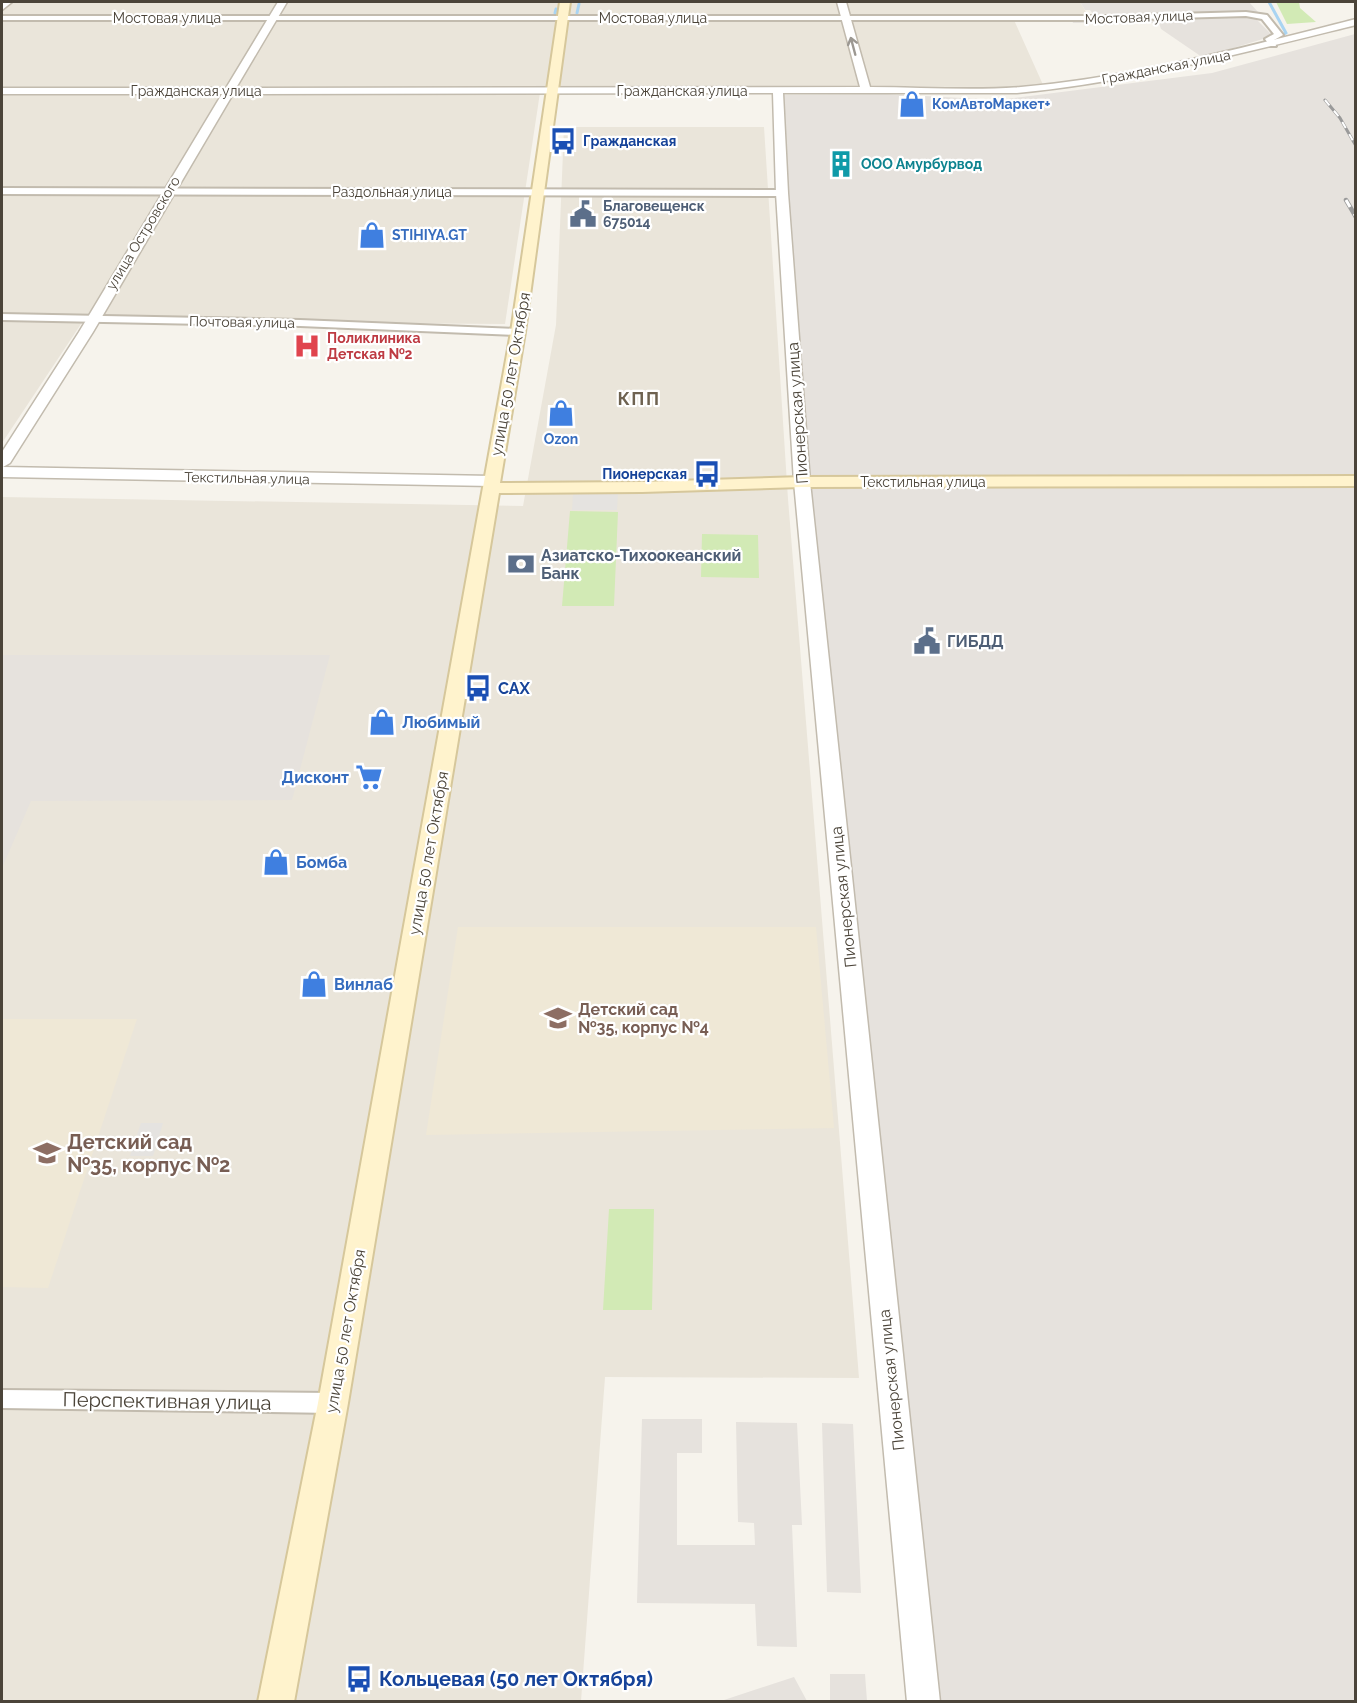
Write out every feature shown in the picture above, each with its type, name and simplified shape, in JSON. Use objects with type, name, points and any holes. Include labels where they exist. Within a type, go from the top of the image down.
[{"type":"main road","name":"улица 50 лет Октября","points":[[276,1701],[333,1403],[518,332],[565,2]]},
{"type":"main road","name":"Текстильная улица","points":[[491,485],[636,487],[802,482],[1356,481]]},
{"type":"street","points":[[2,7],[7,2]]},
{"type":"street","name":"улица Островского","points":[[2,463],[93,319],[282,2]]},
{"type":"street","points":[[841,2],[866,91]]},
{"type":"street","name":"Мостовая улица","points":[[2,18],[1158,18],[1246,14],[1264,17],[1279,35],[1269,39],[1273,44]]},
{"type":"street","name":"Гражданская улица","points":[[2,91],[991,91],[1055,87],[1170,68],[1273,44],[1314,31],[1353,24]]},
{"type":"street","name":"Пионерская улица","points":[[778,91],[782,193],[802,482],[924,1701]]},
{"type":"street","name":"Раздольная улица","points":[[2,191],[782,193]]},
{"type":"street","name":"Почтовая улица","points":[[2,317],[300,323],[518,332]]},
{"type":"street","name":"Текстильная улица","points":[[2,472],[491,485]]},
{"type":"street","name":"Перспективная улица","points":[[2,1398],[333,1403]]},
{"type":"shaded area","points":[[2,2],[1080,2],[1091,20],[1014,20],[1044,87],[541,86],[505,324],[83,321],[2,443]]},
{"type":"shaded area","points":[[1080,2],[1249,2],[1258,12],[1093,14],[1090,10],[1085,10]]},
{"type":"shaded area","points":[[1255,18],[1273,36],[1210,55],[1199,55],[1161,29],[1159,23],[1073,23],[1072,20]]},
{"type":"shaded area","points":[[1355,34],[1355,1701],[922,1701],[786,242],[784,95],[887,94],[999,100],[1212,73]]},
{"type":"shaded area","points":[[564,127],[764,127],[788,499],[859,1378],[605,1377],[581,1701],[2,1702],[2,497],[523,506],[556,325]]},
{"type":"shaded area","points":[[573,494],[618,494],[617,510],[572,510]]},
{"type":"shaded area","points":[[2,655],[330,655],[292,800],[31,801],[2,868]]},
{"type":"shaded area","points":[[458,927],[816,927],[834,1128],[426,1135]]},
{"type":"shaded area","name":"Детский сад №35, корпус №2","points":[[2,1019],[137,1019],[48,1288],[2,1287]]},
{"type":"shaded area","points":[[141,1123],[163,1123],[153,1156],[130,1156]]},
{"type":"shaded area","points":[[642,1419],[702,1419],[702,1453],[677,1453],[677,1545],[755,1545],[754,1523],[738,1522],[736,1422],[797,1423],[802,1525],[792,1525],[797,1647],[757,1646],[755,1604],[637,1603]]},
{"type":"shaded area","points":[[822,1423],[853,1424],[861,1593],[827,1592]]},
{"type":"shaded area","points":[[830,1674],[865,1674],[867,1701],[830,1701]]},
{"type":"shaded area","points":[[794,1677],[807,1701],[721,1701]]},
{"type":"green space","points":[[1276,2],[1299,2],[1300,8],[1316,22],[1287,24]]},
{"type":"green space","points":[[570,511],[618,512],[614,606],[562,606]]},
{"type":"green space","points":[[702,534],[758,535],[759,578],[701,577]]},
{"type":"green space","points":[[609,1209],[654,1209],[652,1310],[603,1310]]},
{"type":"waterway","points":[[1269,2],[1286,33],[1276,38]]},
{"type":"waterway","points":[[577,13],[579,4]]},
{"type":"waterway","points":[[555,13],[556,9]]},
{"type":"railway","points":[[1325,100],[1340,118],[1356,146]]},
{"type":"railway","points":[[1346,200],[1356,217]]},
{"type":"place","name":"КомАвтоМаркет+","points":[[912,104]]},
{"type":"place","name":"Гражданская","points":[[563,141]]},
{"type":"place","name":"ООО Амурбурвод","points":[[841,164]]},
{"type":"place","name":"Благовещенск 675014","points":[[583,214]]},
{"type":"place","name":"STIHIYA.GT","points":[[372,235]]},
{"type":"place","name":"Поликлиника Детская №2","points":[[307,346]]},
{"type":"place","name":"Ozon","points":[[561,413]]},
{"type":"place","name":"Пионерская","points":[[707,474]]},
{"type":"place","name":"Азиатско-Тихоокеанский Банк","points":[[521,564]]},
{"type":"place","name":"ГИБДД","points":[[927,641]]},
{"type":"place","name":"САХ","points":[[478,688]]},
{"type":"place","name":"Любимый","points":[[382,722]]},
{"type":"place","name":"Дисконт","points":[[369,777]]},
{"type":"place","name":"Бомба","points":[[276,862]]},
{"type":"place","name":"Винлаб","points":[[314,984]]},
{"type":"place","name":"Детский сад №35, корпус №4","points":[[558,1018]]},
{"type":"place","name":"Детский сад №35, корпус №2","points":[[47,1153]]},
{"type":"place","name":"Кольцевая (50 лет Октября)","points":[[359,1679]]},
{"type":"district","name":"КПП","points":[[639,399]]}]
